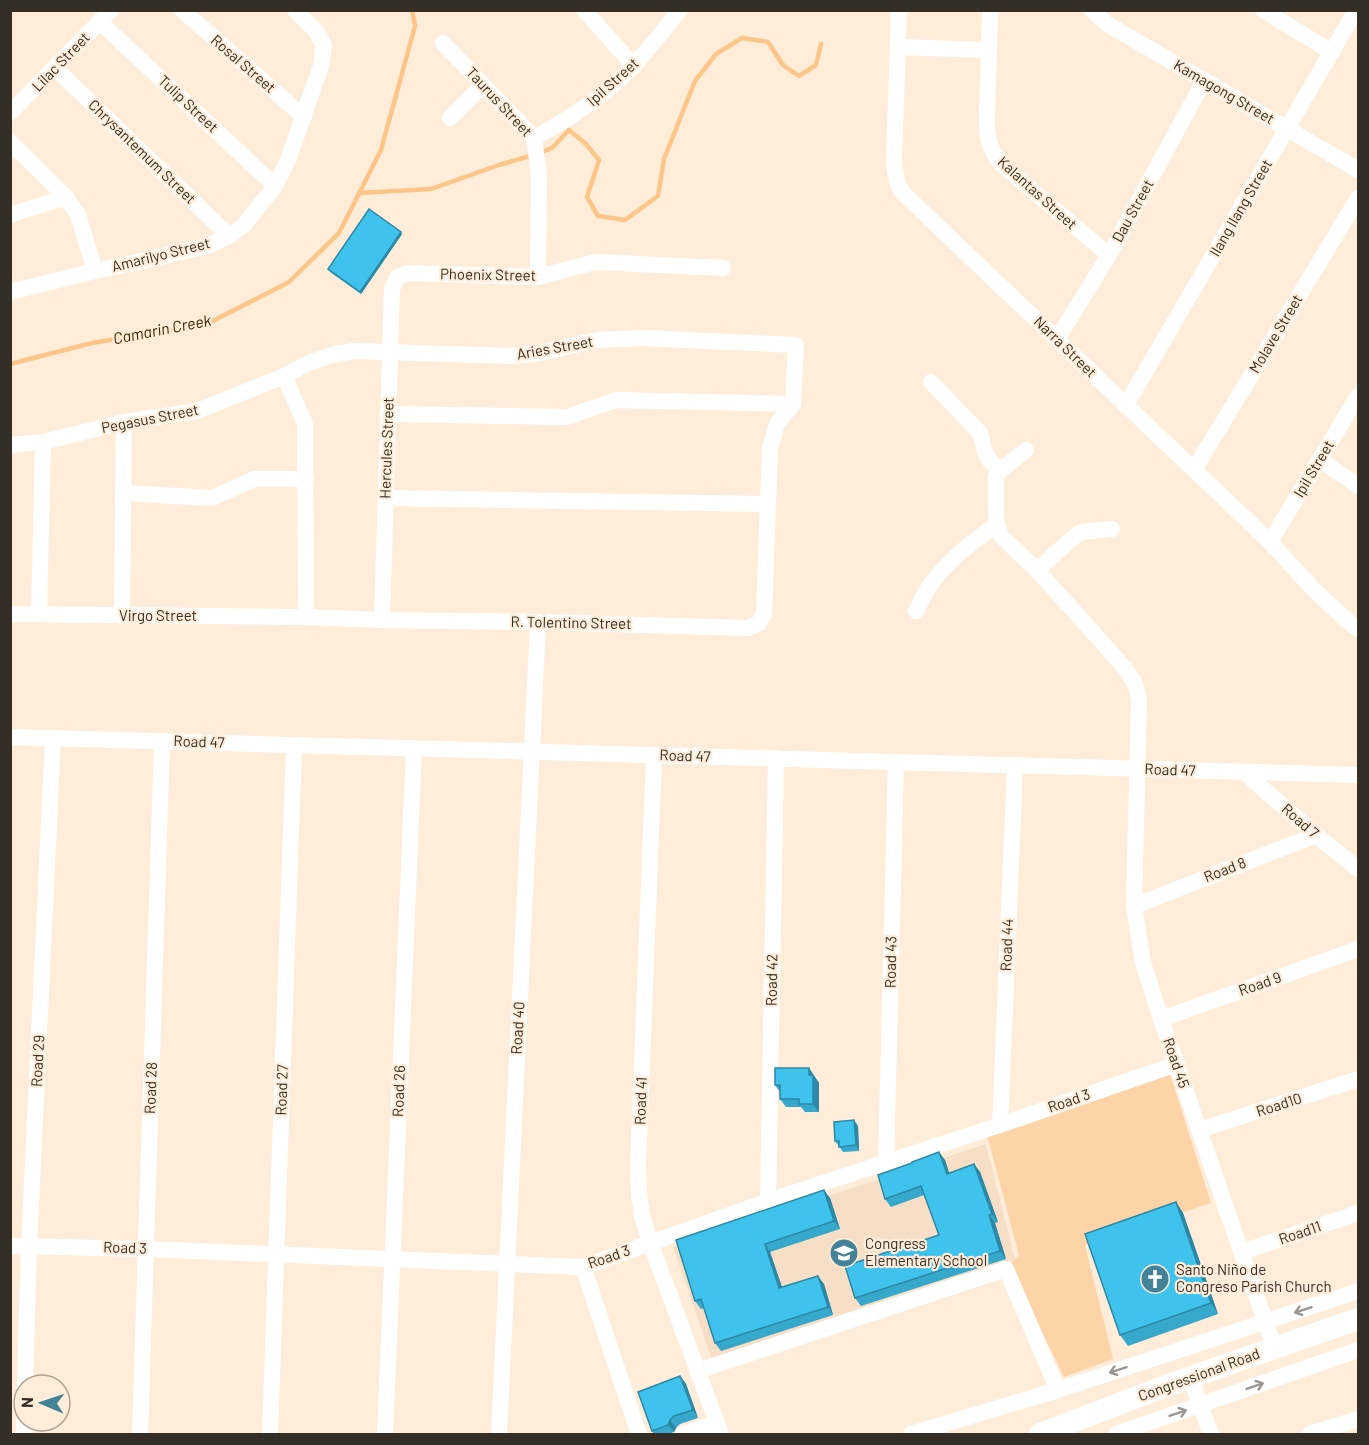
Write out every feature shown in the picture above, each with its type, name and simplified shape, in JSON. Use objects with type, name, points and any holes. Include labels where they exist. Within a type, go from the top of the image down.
[{"type":"main road","name":"Congressional Road","points":[[1040,1434],[1190,1377],[1359,1319]]},
{"type":"street","name":"Rosal Street","points":[[182,10],[304,117]]},
{"type":"street","name":"Amarilyo Street","points":[[10,292],[210,245],[229,236],[244,225],[275,186],[288,160],[321,66],[324,45],[316,31],[295,10]]},
{"type":"street","points":[[584,10],[634,66]]},
{"type":"street","name":"Ipil Street","points":[[534,138],[581,111],[603,94],[634,66],[680,10]]},
{"type":"street","name":"Narra Street","points":[[899,10],[894,160],[899,188],[1270,542],[1314,590],[1359,629]]},
{"type":"street","name":"Kalantas Street","points":[[990,10],[987,137],[992,151],[1001,164],[1108,255]]},
{"type":"street","name":"Kamagong Street","points":[[1092,10],[1107,24],[1359,170]]},
{"type":"street","points":[[1263,10],[1332,52]]},
{"type":"street","name":"Ilang Ilang Street","points":[[1126,405],[1356,10]]},
{"type":"street","name":"Lilac Street","points":[[10,113],[106,16]]},
{"type":"street","name":"Tulip Street","points":[[106,16],[275,186]]},
{"type":"street","name":"Taurus Street","points":[[443,43],[534,138],[539,175],[538,277]]},
{"type":"street","points":[[898,48],[989,50]]},
{"type":"street","name":"Chrysantemum Street","points":[[55,68],[229,236]]},
{"type":"street","name":"Dau Street","points":[[1057,339],[1108,255],[1204,81]]},
{"type":"street","points":[[450,118],[483,85]]},
{"type":"street","points":[[10,142],[66,197],[78,214],[95,271]]},
{"type":"street","points":[[10,215],[66,197]]},
{"type":"street","name":"Molave Street","points":[[1194,470],[1359,198]]},
{"type":"street","name":"Phoenix Street","points":[[397,277],[408,273],[538,277],[595,262],[723,268]]},
{"type":"street","name":"Hercules Street","points":[[382,620],[392,289],[397,277]]},
{"type":"street","name":"Aries Street","points":[[284,376],[331,355],[354,351],[513,356],[541,353],[597,340],[630,338],[796,345],[793,404]]},
{"type":"street","points":[[284,376],[305,424],[306,617]]},
{"type":"street","name":"Pegasus Street","points":[[10,445],[43,442],[124,422],[197,411],[284,376]]},
{"type":"street","points":[[932,382],[980,433],[986,455],[1001,470]]},
{"type":"street","name":"Ipil Street","points":[[1270,542],[1359,396]]},
{"type":"street","points":[[388,414],[567,417],[616,400],[793,404]]},
{"type":"street","points":[[385,498],[768,504],[770,448],[777,424],[793,404]]},
{"type":"street","points":[[122,616],[124,422]]},
{"type":"street","points":[[39,614],[43,442]]},
{"type":"street","points":[[916,611],[926,590],[940,572],[966,546],[997,524],[996,476],[1026,450]]},
{"type":"street","points":[[1320,460],[1359,486]]},
{"type":"street","points":[[123,493],[212,498],[254,479],[306,479]]},
{"type":"street","name":"R. Tolentino Street","points":[[382,620],[749,628],[759,623],[764,614],[768,504]]},
{"type":"street","name":"Road 45","points":[[997,524],[1001,536],[1037,570],[1125,668],[1135,684],[1139,699],[1139,769],[1134,906],[1143,963],[1274,1347]]},
{"type":"street","points":[[1037,570],[1081,532],[1112,529]]},
{"type":"street","name":"Virgo Street","points":[[10,614],[382,620]]},
{"type":"street","name":"Road 40","points":[[499,1434],[538,622]]},
{"type":"street","name":"Road 47","points":[[10,736],[1359,775]]},
{"type":"street","name":"Road 29","points":[[25,1373],[29,1246],[54,738]]},
{"type":"street","name":"Road 28","points":[[140,1434],[162,741]]},
{"type":"street","name":"Road 27","points":[[270,1434],[294,745]]},
{"type":"street","name":"Road 26","points":[[385,1434],[414,748]]},
{"type":"street","name":"Road 41","points":[[654,755],[638,1167],[639,1194],[642,1216],[650,1242],[718,1429]]},
{"type":"street","name":"Road 42","points":[[768,1201],[776,758]]},
{"type":"street","name":"Road 43","points":[[886,1162],[896,762]]},
{"type":"street","name":"Road 44","points":[[1000,1125],[1015,765]]},
{"type":"street","name":"Road 7","points":[[1244,772],[1359,869]]},
{"type":"street","name":"Road 8","points":[[1134,906],[1316,835]]},
{"type":"street","name":"Road 9","points":[[1161,1019],[1359,949]]},
{"type":"street","name":"Road 3","points":[[10,1246],[146,1249],[583,1267],[768,1201],[1177,1064]]},
{"type":"street","name":"Road10","points":[[1199,1130],[1359,1079]]},
{"type":"street","name":"Road11","points":[[1242,1252],[1359,1213]]},
{"type":"street","points":[[583,1267],[639,1434]]},
{"type":"street","points":[[697,1371],[1006,1269],[1058,1390]]},
{"type":"street","points":[[911,1434],[1058,1390],[1359,1291]]},
{"type":"street","points":[[1116,1434],[1359,1350]]},
{"type":"street","points":[[1190,1377],[1211,1434]]},
{"type":"street","points":[[1310,1434],[1359,1419]]},
{"type":"street","points":[[684,1434],[718,1429]]},
{"type":"shaded area","points":[[1170,1074],[1211,1203],[1085,1245],[1113,1359],[1064,1377],[1009,1265],[1019,1255],[987,1135]]},
{"type":"shaded area","name":"Congress Elementary School","points":[[986,1144],[1015,1259],[712,1360],[673,1247]]},
{"type":"building","points":[[369,209],[401,232],[360,292],[328,269]]},
{"type":"building","points":[[775,1068],[809,1068],[809,1075],[813,1076],[813,1104],[799,1104],[799,1099],[780,1099],[780,1085],[775,1085]]},
{"type":"building","points":[[854,1120],[856,1145],[839,1147],[839,1141],[835,1141],[834,1122]]},
{"type":"building","points":[[939,1152],[947,1174],[974,1164],[992,1214],[989,1215],[1000,1251],[855,1298],[845,1266],[939,1235],[921,1186],[885,1199],[878,1175]]},
{"type":"building","points":[[824,1190],[834,1221],[765,1244],[779,1288],[818,1276],[828,1307],[715,1343],[701,1299],[695,1301],[676,1240]]},
{"type":"building","name":"Santo Niño de Congreso Parish Church","points":[[1176,1202],[1211,1303],[1120,1335],[1085,1234]]},
{"type":"building","points":[[680,1376],[693,1410],[674,1416],[668,1425],[652,1431],[638,1392]]},
{"type":"waterway","name":"Camarin Creek","points":[[10,364],[92,343],[207,324],[289,282],[339,233],[381,150],[415,26],[412,10]]},
{"type":"waterway","points":[[359,193],[431,189],[552,148],[569,130],[586,144],[599,160],[587,197],[598,216],[625,220],[658,196],[664,159],[695,81],[716,54],[742,38],[768,42],[783,65],[799,76],[816,65],[821,44]]},
{"type":"place","name":"Congress Elementary School","points":[[844,1253]]},
{"type":"place","name":"Santo Niño de Congreso Parish Church","points":[[1155,1279]]}]
